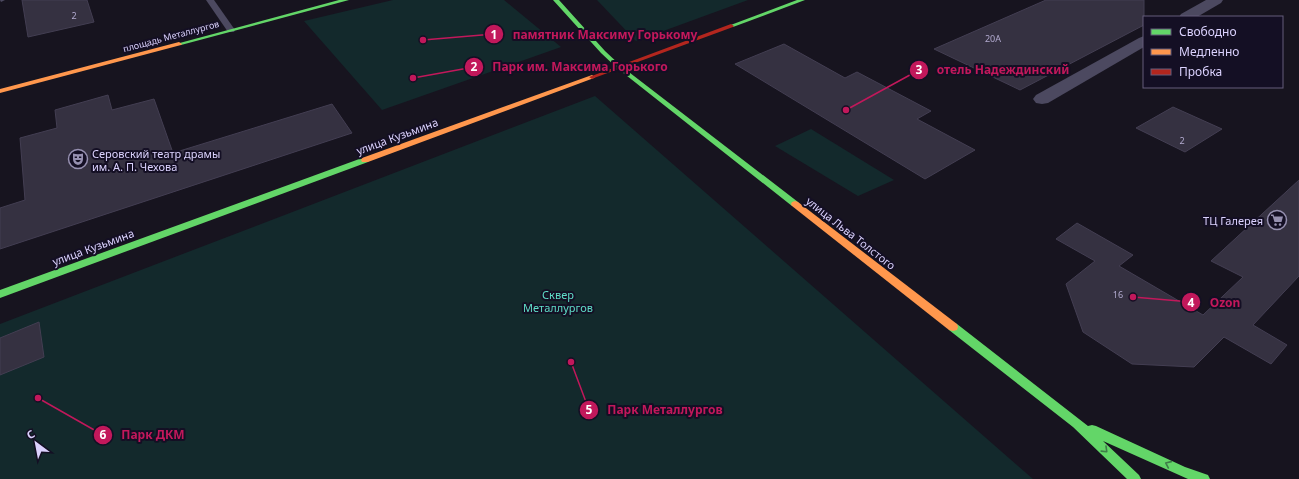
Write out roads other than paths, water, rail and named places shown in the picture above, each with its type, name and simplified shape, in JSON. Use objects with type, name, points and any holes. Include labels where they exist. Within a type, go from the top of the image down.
[{"type":"street","name":"площадь Металлургов","points":[[0,91],[346,0]]},
{"type":"street","name":"улица Льва Толстого","points":[[556,0],[603,52],[619,67],[1077,423],[1135,479]]},
{"type":"street","name":"улица Кузьмина","points":[[0,294],[802,0]]},
{"type":"street","points":[[1188,16],[1216,0]]},
{"type":"street","points":[[1042,99],[1143,42]]},
{"type":"street","points":[[1077,423],[1182,471],[1204,479]]},
{"type":"lane","points":[[210,0],[231,30]]},
{"type":"place","name":"памятник Максиму Горькому","points":[[423,40]]},
{"type":"place","name":"Парк им. Максима Горького","points":[[413,78]]},
{"type":"place","name":"отель Надеждинский","points":[[846,110]]},
{"type":"place","name":"Серовский театр драмы им. А. П. Чехова","points":[[78,159]]},
{"type":"place","name":"ТЦ Галерея","points":[[1277,220]]},
{"type":"place","name":"Ozon","points":[[1133,297]]},
{"type":"place","name":"Парк Металлургов","points":[[571,362]]},
{"type":"place","name":"Парк ДКМ","points":[[38,398]]},
{"type":"park label","name":"Сквер Металлургов","points":[[558,300]]}]
